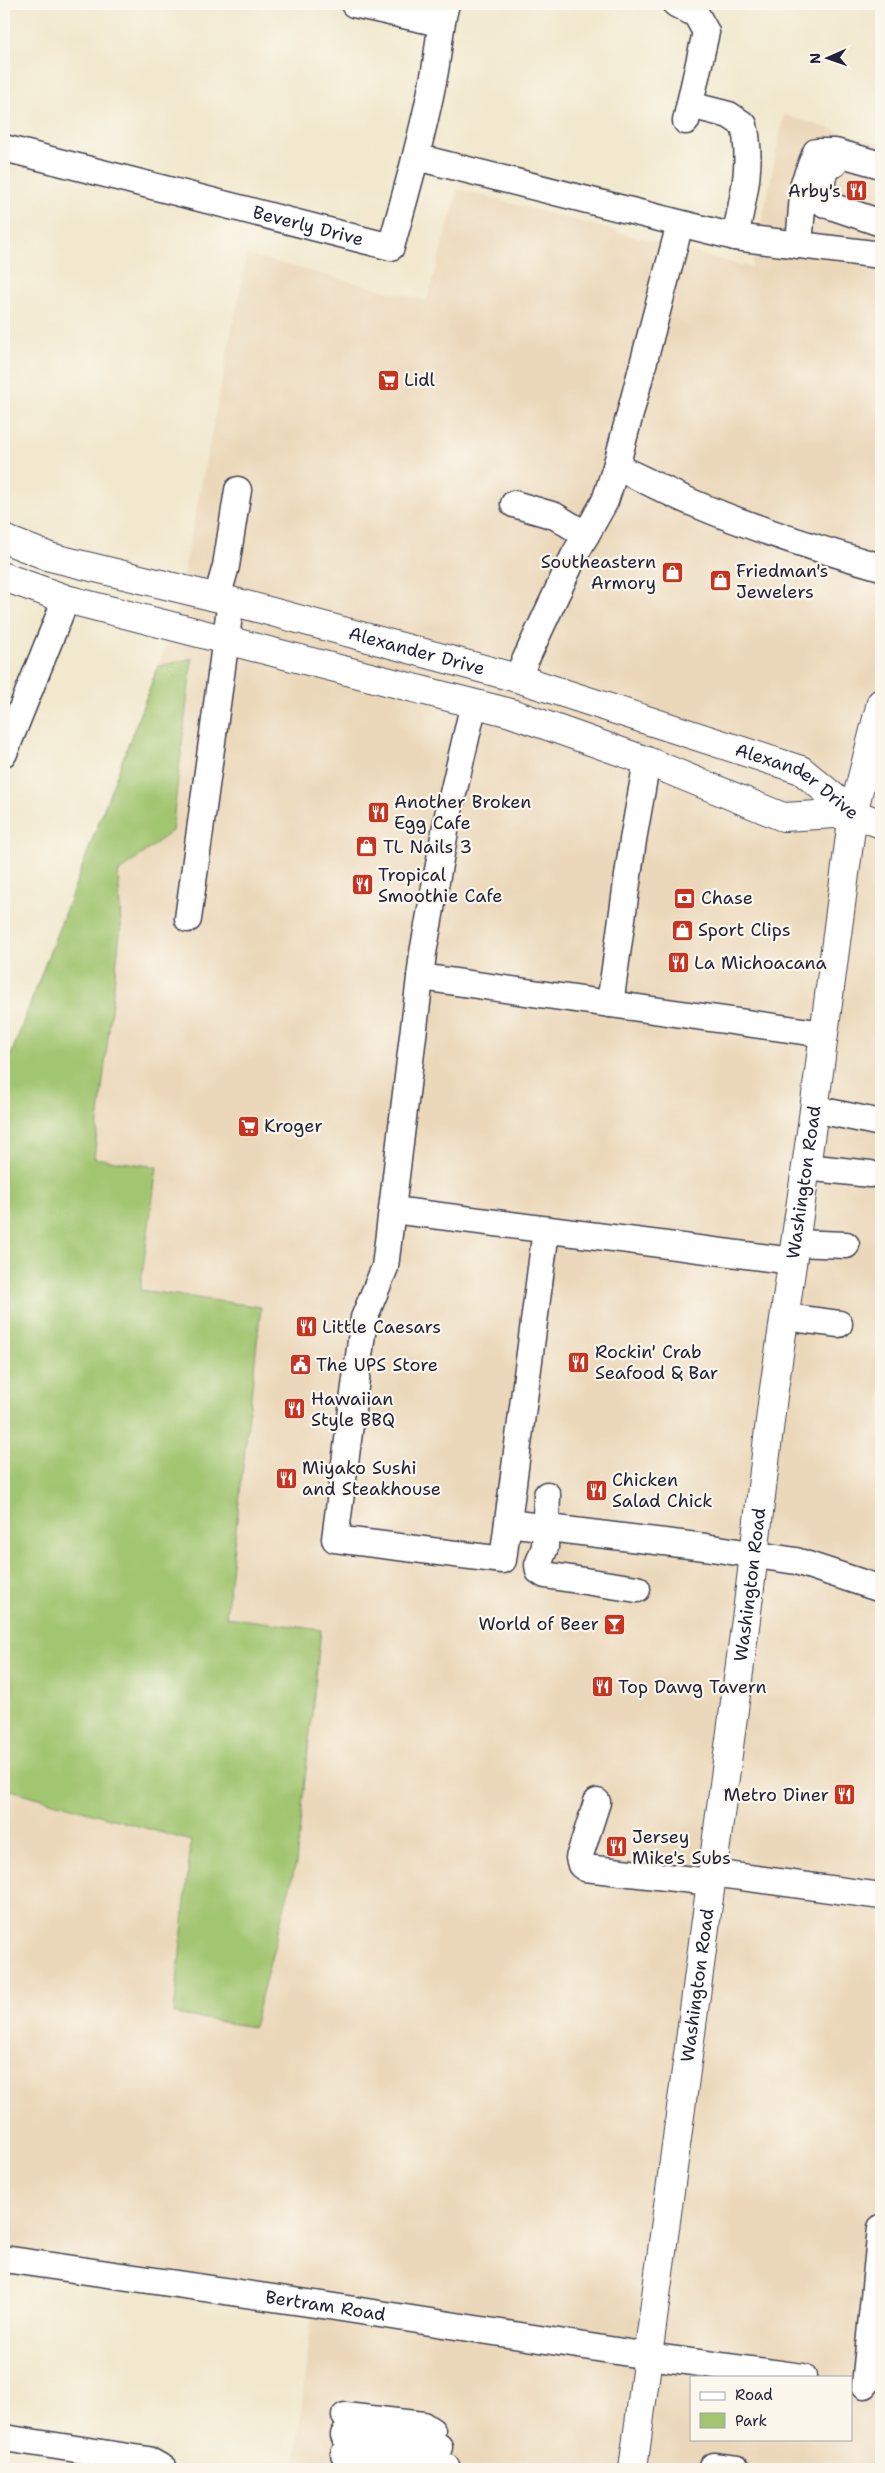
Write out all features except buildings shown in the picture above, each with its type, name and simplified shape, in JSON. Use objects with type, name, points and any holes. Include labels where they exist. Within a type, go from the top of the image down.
[{"type":"main road","name":"Alexander Drive","points":[[4,539],[50,557],[224,599],[517,678],[801,770],[853,813]]},
{"type":"main road","name":"Alexander Drive","points":[[4,577],[66,599],[511,713],[647,761],[783,817],[853,813]]},
{"type":"main road","name":"Washington Road","points":[[633,2469],[853,813],[881,703]]},
{"type":"main road","points":[[853,813],[881,824]]},
{"type":"street","points":[[676,4],[696,14],[706,32],[688,113],[729,115],[744,125],[748,144],[747,178],[735,237]]},
{"type":"street","name":"Beverly Drive","points":[[4,148],[391,247],[416,157],[434,73],[443,14],[364,5]]},
{"type":"street","points":[[800,245],[804,184],[816,152],[835,152],[881,165]]},
{"type":"street","points":[[416,157],[735,237],[881,255]]},
{"type":"street","points":[[881,173],[855,166],[829,165],[825,170],[822,193],[826,204],[881,223]]},
{"type":"street","points":[[517,678],[586,535],[605,501],[616,467],[680,224]]},
{"type":"street","points":[[616,467],[653,482],[691,502],[746,524],[881,567]]},
{"type":"street","points":[[188,919],[226,640],[224,599],[226,566],[238,490]]},
{"type":"street","points":[[514,504],[554,516],[586,535]]},
{"type":"street","points":[[4,753],[66,599]]},
{"type":"street","points":[[474,704],[448,815],[421,977],[385,1267],[364,1318],[336,1539],[504,1560],[546,1230]]},
{"type":"street","points":[[610,1004],[633,840],[647,761]]},
{"type":"street","points":[[421,977],[824,1034]]},
{"type":"street","points":[[814,1109],[881,1123]]},
{"type":"street","points":[[806,1167],[870,1174]]},
{"type":"street","points":[[393,1210],[546,1230],[794,1252],[846,1245]]},
{"type":"street","points":[[785,1317],[839,1324]]},
{"type":"street","points":[[547,1495],[545,1547],[538,1565],[542,1574],[636,1589]]},
{"type":"street","points":[[508,1523],[705,1547],[796,1561],[881,1588]]},
{"type":"street","points":[[596,1802],[579,1858],[581,1865],[585,1868],[712,1878],[881,1896]]},
{"type":"street","points":[[866,2385],[881,2228]]},
{"type":"street","name":"Bertram Road","points":[[4,2259],[341,2308],[648,2356],[796,2376]]},
{"type":"street","points":[[423,2426],[439,2448],[344,2440],[423,2426]]},
{"type":"street","points":[[4,2438],[148,2460],[164,2469]]},
{"type":"street","points":[[344,2440],[386,2469]]},
{"type":"street","points":[[712,2469],[713,2466],[737,2469]]},
{"type":"shaded area","points":[[784,115],[881,144],[881,522],[875,542],[881,547],[881,2469],[295,2469],[312,2314],[4,2252],[4,1073],[173,627],[247,255],[427,301],[458,189],[752,268]]},
{"type":"green space","points":[[192,658],[172,831],[118,873],[121,925],[94,1158],[157,1167],[140,1290],[261,1307],[226,1617],[321,1630],[296,1863],[253,2027],[174,2014],[191,1841],[4,1788],[4,1073],[158,666]]},
{"type":"place","name":"Arby's","points":[[857,191]]},
{"type":"place","name":"Lidl","points":[[388,380]]},
{"type":"place","name":"Southeastern Armory","points":[[672,572]]},
{"type":"place","name":"Friedman's Jewelers","points":[[720,581]]},
{"type":"place","name":"Another Broken Egg Cafe","points":[[378,812]]},
{"type":"place","name":"TL Nails 3","points":[[367,847]]},
{"type":"place","name":"Tropical Smoothie Cafe","points":[[362,885]]},
{"type":"place","name":"Chase","points":[[685,898]]},
{"type":"place","name":"Sport Clips","points":[[682,930]]},
{"type":"place","name":"La Michoacana","points":[[678,963]]},
{"type":"place","name":"Kroger","points":[[248,1126]]},
{"type":"place","name":"Little Caesars","points":[[306,1327]]},
{"type":"place","name":"Rockin' Crab Seafood & Bar","points":[[579,1362]]},
{"type":"place","name":"The UPS Store","points":[[300,1365]]},
{"type":"place","name":"Hawaiian Style BBQ","points":[[295,1409]]},
{"type":"place","name":"Miyako Sushi and Steakhouse","points":[[286,1478]]},
{"type":"place","name":"Chicken Salad Chick","points":[[596,1490]]},
{"type":"place","name":"World of Beer","points":[[615,1624]]},
{"type":"place","name":"Top Dawg Tavern","points":[[602,1687]]},
{"type":"place","name":"Metro Diner","points":[[845,1795]]},
{"type":"place","name":"Jersey Mike's Subs","points":[[616,1847]]}]
